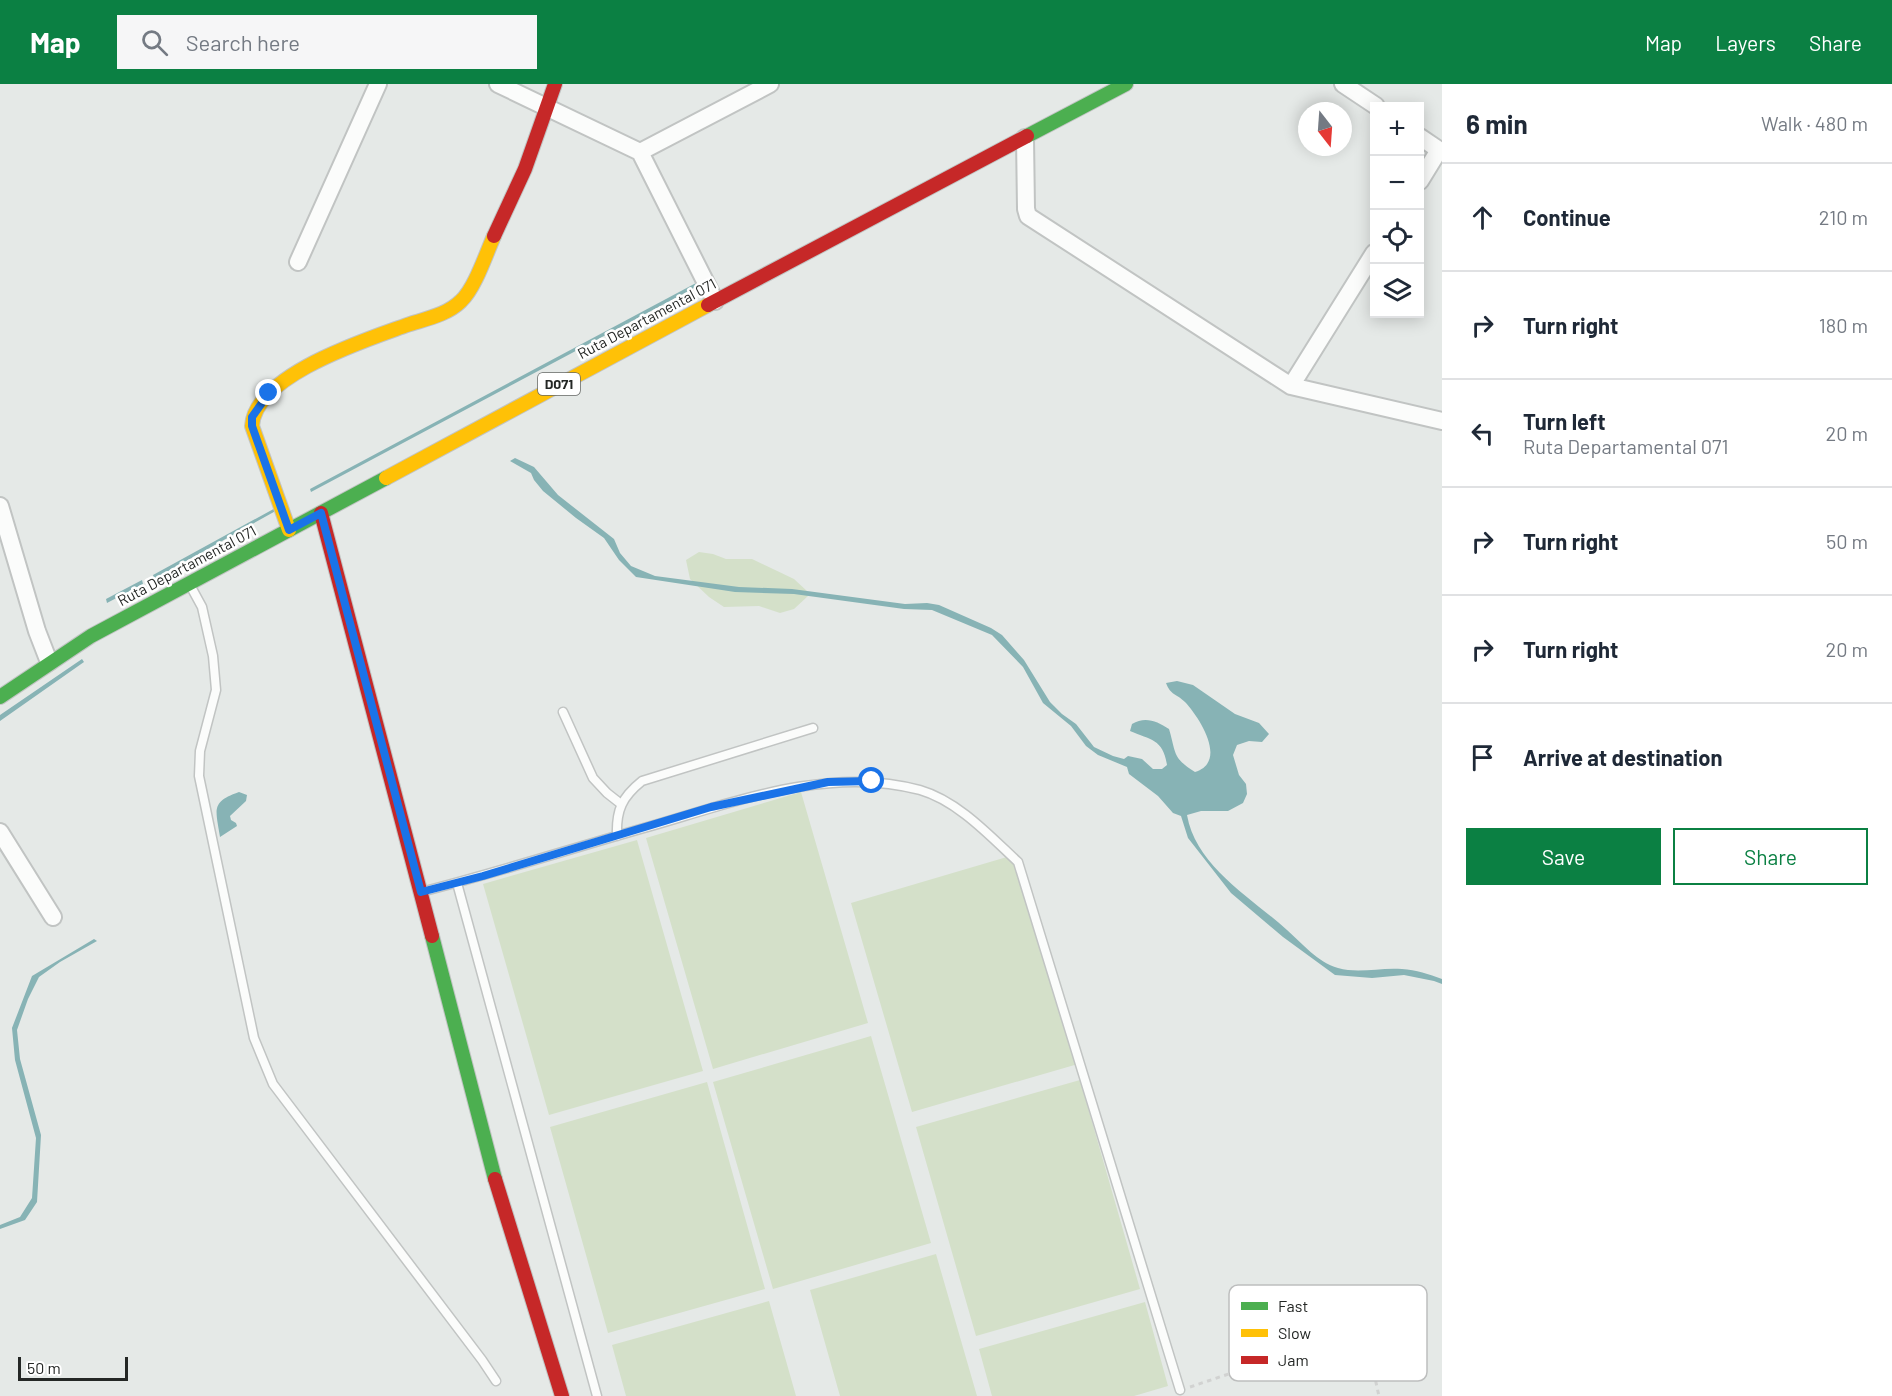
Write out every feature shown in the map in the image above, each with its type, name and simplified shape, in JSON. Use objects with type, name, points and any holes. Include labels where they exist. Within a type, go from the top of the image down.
[{"type":"street","points":[[298,262],[378,84]]},
{"type":"street","points":[[498,84],[640,152],[715,300]]},
{"type":"street","points":[[289,530],[252,426],[252,417],[256,410],[269,393],[286,377],[348,348],[444,312],[461,301],[472,284],[525,169],[555,84]]},
{"type":"street","points":[[640,152],[770,84]]},
{"type":"street","name":"Ruta Departamental 071","points":[[0,697],[91,636],[189,582],[715,300],[1025,138],[1109,88],[1126,84]]},
{"type":"street","points":[[1343,84],[1370,102]]},
{"type":"street","points":[[1025,138],[1028,216],[1291,386],[1442,421]]},
{"type":"street","points":[[1424,140],[1440,151],[1424,174]]},
{"type":"street","points":[[1291,386],[1370,258]]},
{"type":"street","points":[[0,506],[37,631],[50,662]]},
{"type":"street","points":[[321,513],[496,1181],[562,1396]]},
{"type":"street","points":[[0,832],[53,917]]},
{"type":"lane","points":[[189,582],[202,608],[213,656],[216,690],[200,751],[199,776],[254,1038],[273,1084],[496,1381]]},
{"type":"lane","points":[[563,712],[593,778],[607,794],[621,804]]},
{"type":"lane","points":[[617,836],[616,820],[621,804],[630,791],[642,781],[813,728]]},
{"type":"lane","points":[[421,892],[711,807],[828,782],[872,781],[922,790],[949,804],[1018,862],[1180,1390]]},
{"type":"lane","points":[[457,883],[597,1396]]},
{"type":"path","points":[[1180,1390],[1229,1374]]},
{"type":"path","points":[[1374,1381],[1379,1396]]},
{"type":"green space","points":[[699,552],[726,559],[752,559],[794,579],[807,591],[808,596],[794,609],[780,613],[759,606],[724,607],[709,597],[690,579],[686,560]]},
{"type":"green space","points":[[801,792],[868,1023],[713,1069],[646,838]]},
{"type":"green space","points":[[637,840],[703,1071],[549,1115],[483,884]]},
{"type":"green space","points":[[1017,854],[1078,1064],[912,1112],[851,903]]},
{"type":"green space","points":[[871,1036],[931,1243],[773,1289],[713,1082]]},
{"type":"green space","points":[[1080,1080],[1140,1289],[976,1336],[916,1127]]},
{"type":"green space","points":[[707,1082],[765,1289],[608,1333],[550,1127]]},
{"type":"green space","points":[[936,1254],[977,1396],[840,1396],[810,1290]]},
{"type":"green space","points":[[769,1301],[796,1396],[626,1396],[612,1345]]},
{"type":"green space","points":[[1145,1302],[1168,1386],[1134,1396],[992,1396],[979,1349]]},
{"type":"water","points":[[696,283],[696,287],[311,492],[310,489]]},
{"type":"water","points":[[515,458],[534,467],[558,495],[614,539],[620,553],[631,566],[655,576],[739,587],[792,589],[905,604],[927,603],[939,605],[991,628],[1002,635],[1024,660],[1050,702],[1076,724],[1094,747],[1113,756],[1124,759],[1128,756],[1142,759],[1153,769],[1162,769],[1167,765],[1159,745],[1130,731],[1132,724],[1142,720],[1151,720],[1169,729],[1176,754],[1182,763],[1195,772],[1205,767],[1210,750],[1208,739],[1198,718],[1166,683],[1177,681],[1193,685],[1235,714],[1259,723],[1269,734],[1262,742],[1249,741],[1237,745],[1233,755],[1239,775],[1246,784],[1247,794],[1243,803],[1228,811],[1201,811],[1187,815],[1192,834],[1213,866],[1323,962],[1346,970],[1412,970],[1442,979],[1442,984],[1404,975],[1372,978],[1335,975],[1283,937],[1231,893],[1188,838],[1181,816],[1173,813],[1158,796],[1129,774],[1127,767],[1098,755],[1086,746],[1071,726],[1043,703],[1023,667],[992,635],[932,610],[904,609],[794,594],[735,592],[636,577],[619,560],[604,538],[543,491],[531,473],[510,461]]},
{"type":"water","points":[[279,506],[281,508],[154,579],[153,575]]},
{"type":"water","points":[[142,580],[143,584],[107,603],[106,599]]},
{"type":"water","points":[[82,659],[84,662],[0,721],[0,715]]},
{"type":"water","points":[[239,792],[247,795],[246,801],[230,816],[237,826],[220,837],[217,808],[223,799]]},
{"type":"water","points":[[94,939],[97,941],[39,977],[17,1030],[20,1059],[41,1135],[37,1202],[25,1220],[0,1229],[0,1225],[20,1217],[32,1198],[36,1138],[15,1060],[12,1028],[32,976]]},
{"type":"traffic: fast","points":[[1027,136],[1126,84]]},
{"type":"traffic: fast","points":[[0,697],[91,636],[386,478]]},
{"type":"traffic: fast","points":[[432,936],[495,1179]]},
{"type":"traffic: slow","points":[[289,530],[252,426],[258,408],[272,391],[315,362],[366,340],[436,316],[455,306],[471,288],[494,236]]},
{"type":"traffic: slow","points":[[386,478],[708,305]]},
{"type":"traffic: jam","points":[[494,236],[525,169],[555,84]]},
{"type":"traffic: jam","points":[[708,305],[1027,136]]},
{"type":"traffic: jam","points":[[321,513],[432,936]]},
{"type":"traffic: jam","points":[[495,1179],[562,1396]]},
{"type":"route","points":[[269,393],[252,417],[252,426],[289,530],[321,513],[421,892],[483,876],[711,807],[828,782],[872,781]]}]
